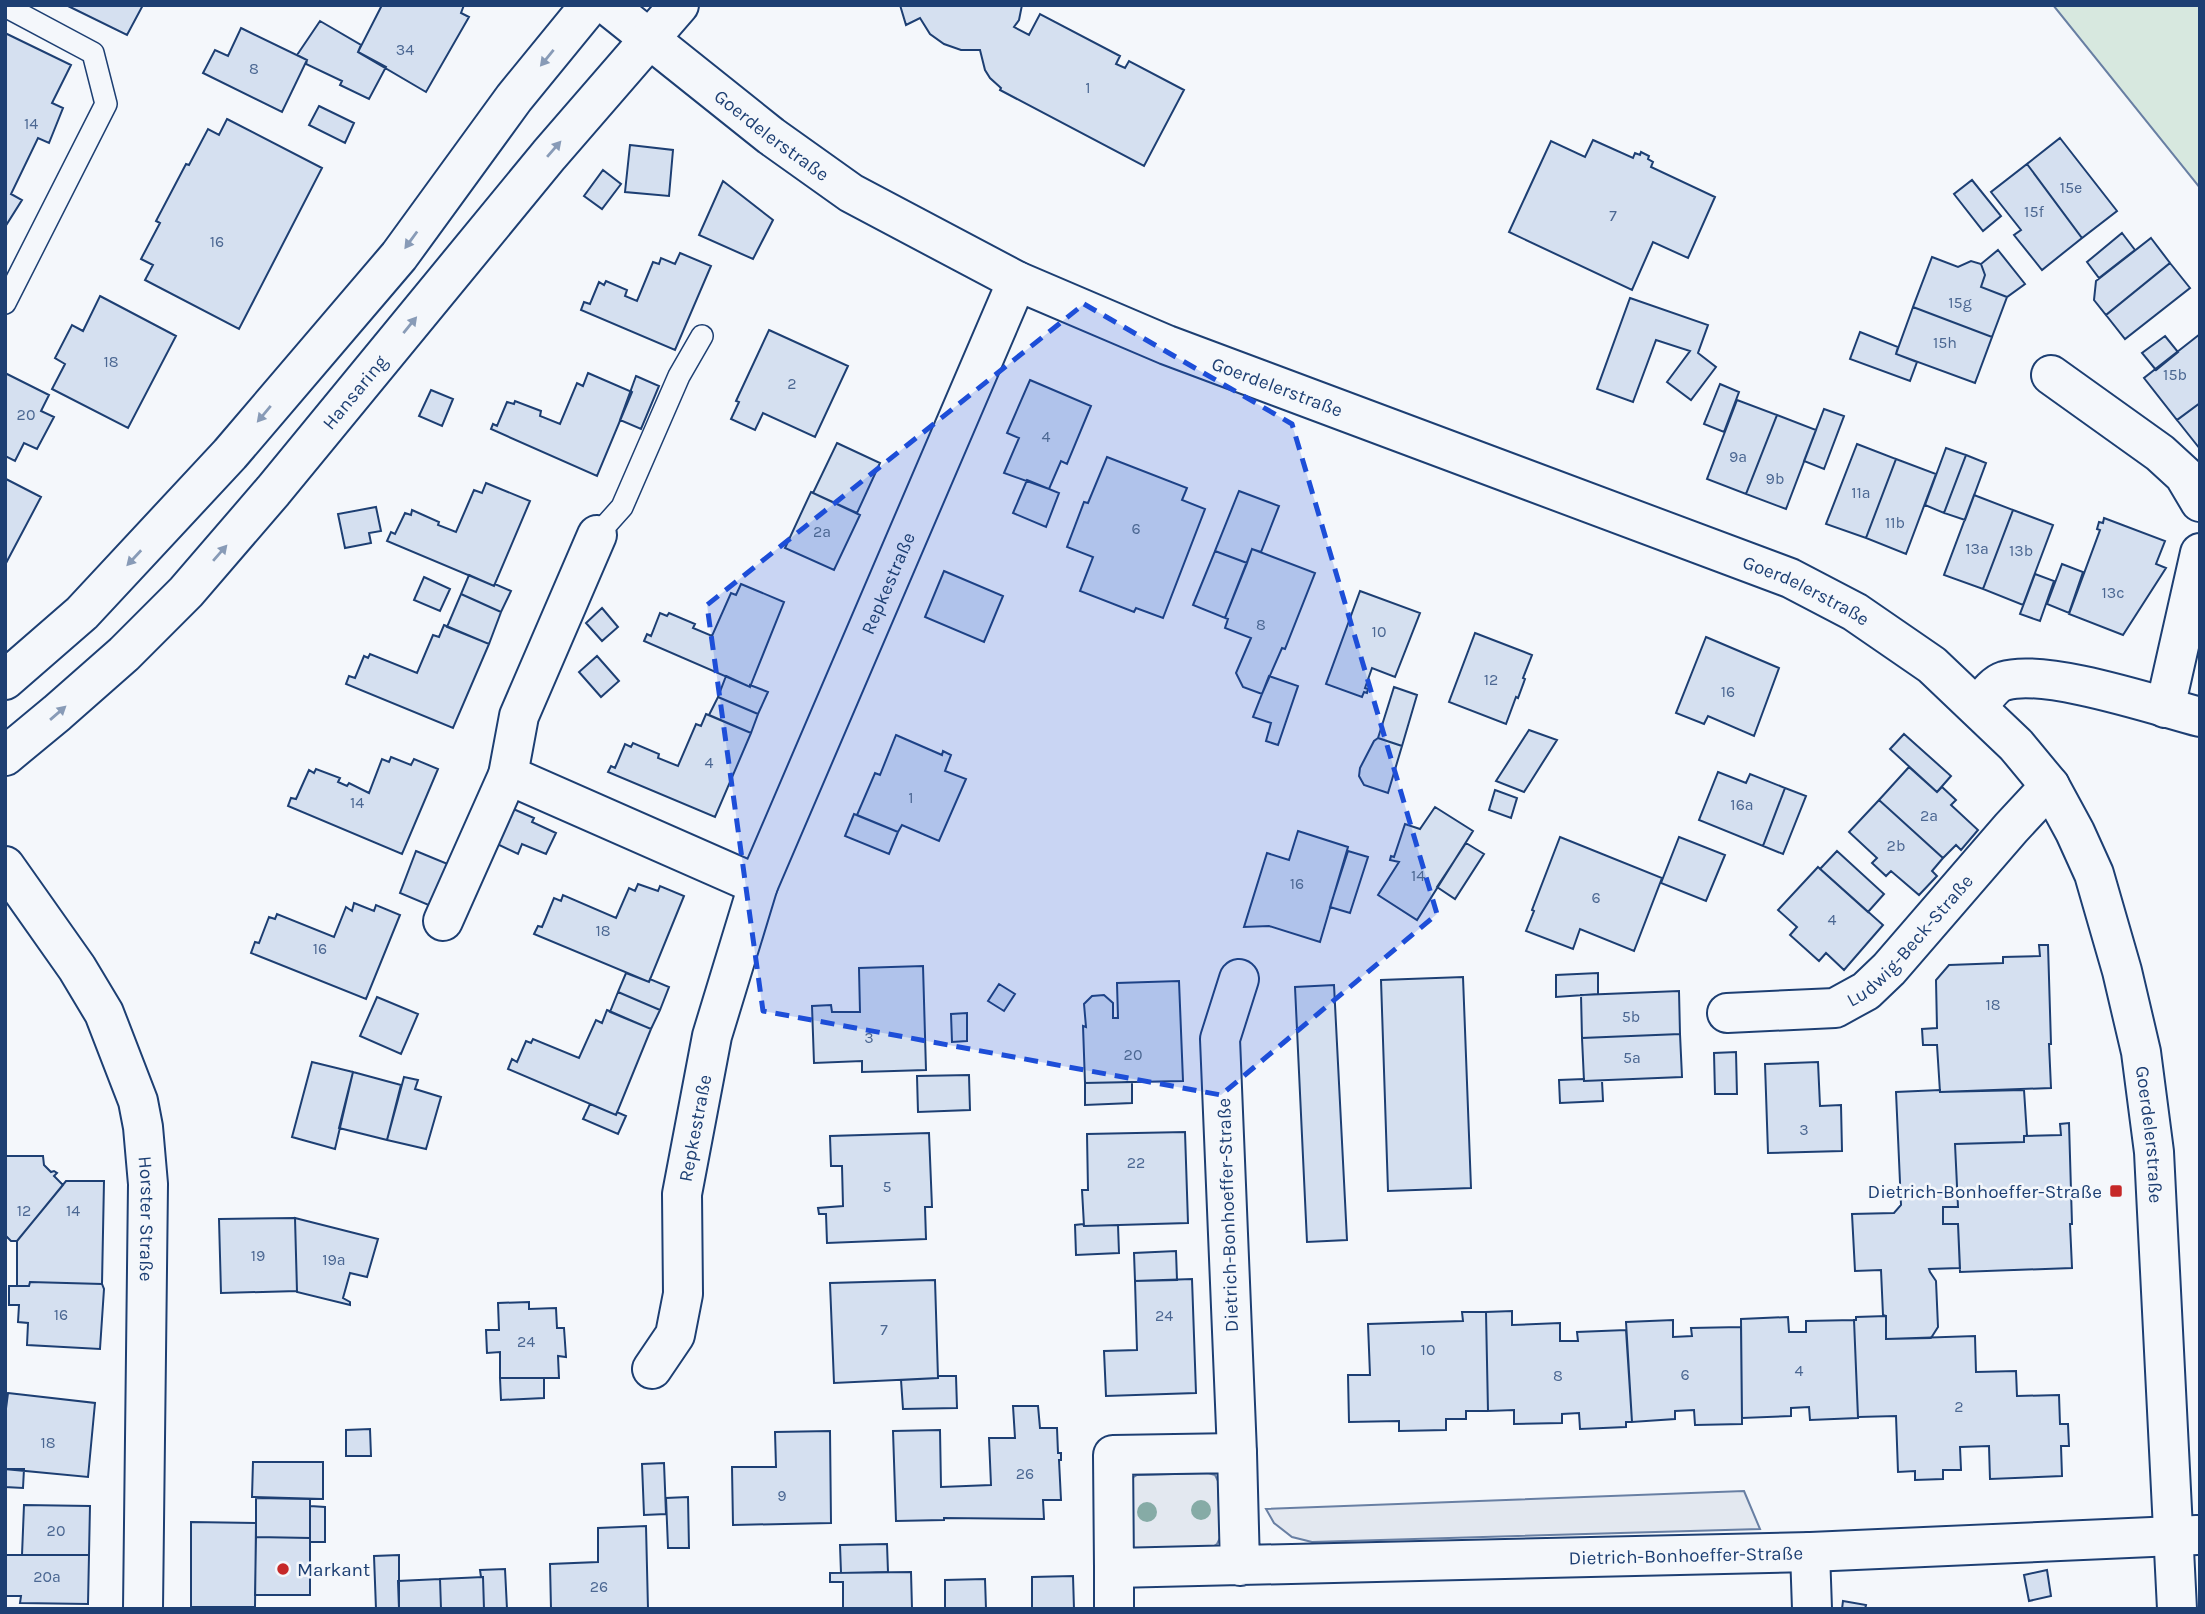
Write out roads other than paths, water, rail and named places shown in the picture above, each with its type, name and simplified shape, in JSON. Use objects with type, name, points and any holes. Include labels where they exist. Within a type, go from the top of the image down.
[{"type":"street","points":[[5,680],[82,613],[230,454],[399,256],[514,98],[590,5]]},
{"type":"street","name":"Goerdelerstraße","points":[[607,5],[771,136],[851,193],[1017,281],[1167,345],[1790,578],[1855,612],[1932,665],[2016,745],[2050,786],[2094,874],[2119,958],[2141,1052],[2154,1152],[2187,1535],[2177,1609]]},
{"type":"street","name":"Hansaring","points":[[5,756],[124,654],[186,593],[549,155],[679,5]]},
{"type":"street","name":"Repkestraße","points":[[652,1369],[675,1335],[683,1294],[682,1194],[712,1036],[758,885],[1017,281]]},
{"type":"street","points":[[2051,375],[2160,453],[2184,475],[2200,502]]},
{"type":"street","points":[[443,921],[508,775],[519,716],[597,535]]},
{"type":"street","points":[[1977,707],[2000,682],[2024,677],[2088,687],[2182,713],[2200,552]]},
{"type":"street","points":[[508,775],[758,885]]},
{"type":"street","name":"Ludwig-Beck-Straße","points":[[1727,1013],[1835,1007],[1866,991],[1889,969],[2050,786]]},
{"type":"street","name":"Horster Straße","points":[[5,866],[77,968],[104,1013],[138,1101],[143,1127],[148,1184],[143,1609]]},
{"type":"street","name":"Dietrich-Bonhoeffer-Straße","points":[[1239,979],[1220,1039],[1240,1566]]},
{"type":"street","points":[[1114,1609],[1113,1455],[1237,1453]]},
{"type":"street","name":"Dietrich-Bonhoeffer-Straße","points":[[1114,1568],[1810,1552],[2187,1535]]},
{"type":"street","points":[[1810,1552],[1812,1609]]},
{"type":"lane","points":[[5,6],[93,53],[106,104],[5,303]]},
{"type":"lane","points":[[597,535],[622,507],[678,376],[702,337]]},
{"type":"place","name":"Dietrich-Bonhoeffer-Straße","points":[[2116,1191]]},
{"type":"place","name":"Markant","points":[[283,1569]]}]
